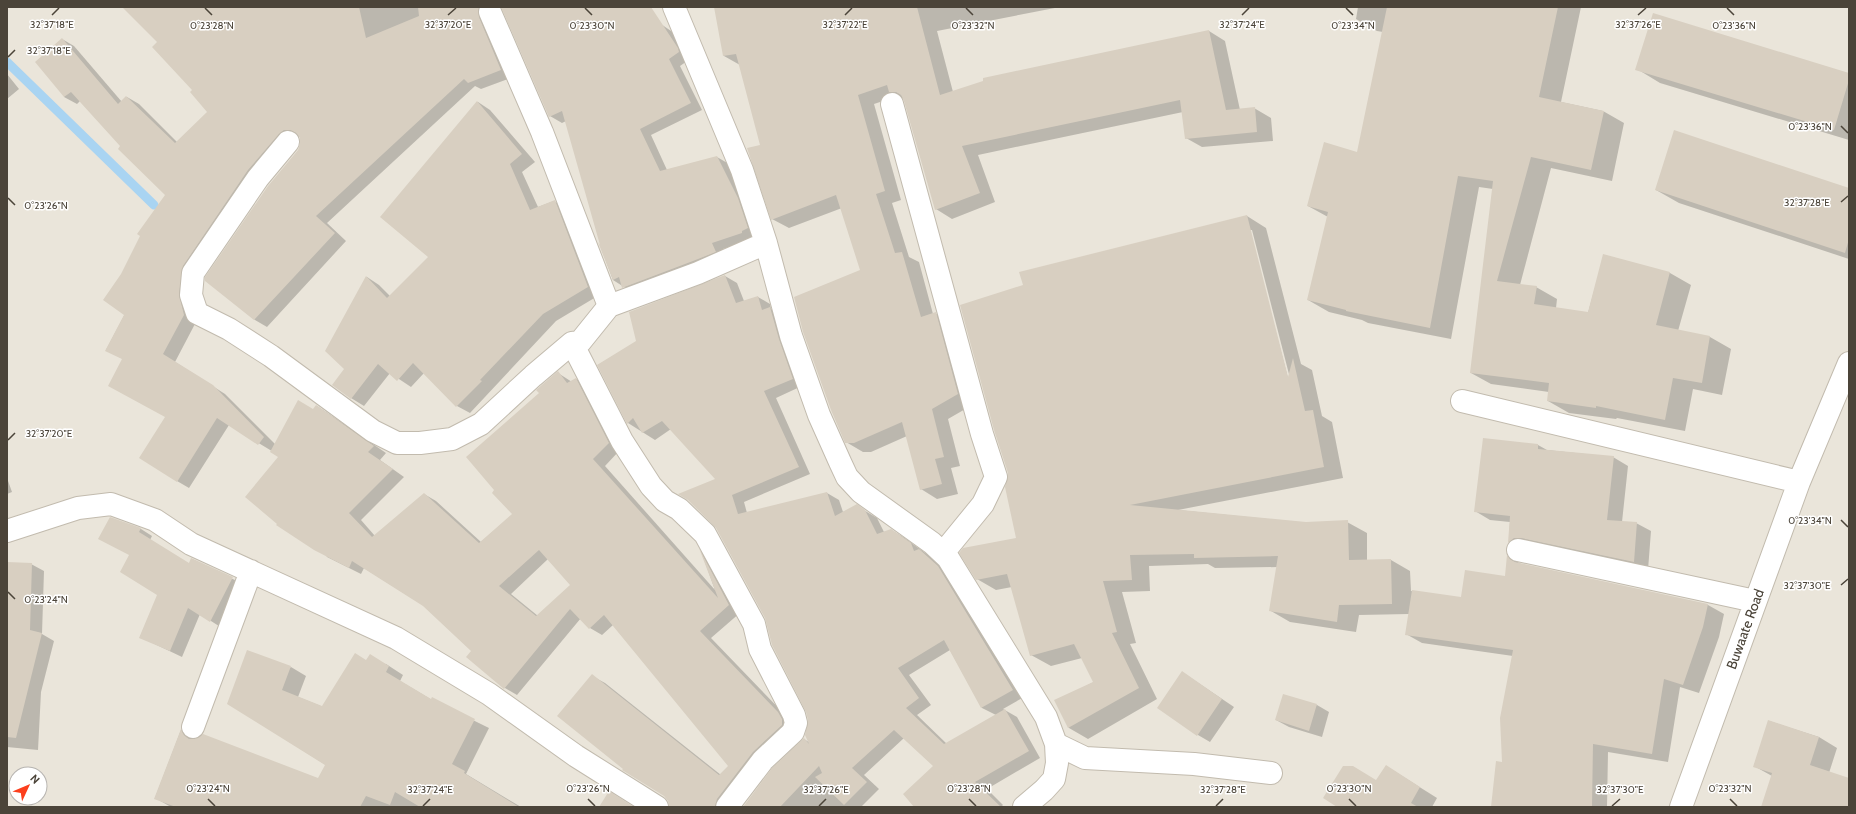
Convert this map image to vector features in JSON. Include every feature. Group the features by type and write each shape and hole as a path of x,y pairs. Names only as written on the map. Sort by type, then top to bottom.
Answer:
{"street":[{"path":"674,7 739,163 766,243 791,336 819,415 847,477 861,492 917,532 943,553 958,574 1046,717 1056,744 1057,763 1054,779 1044,790 1024,807"},
{"path":"495,9 609,306"},
{"path":"892,104 982,434 996,477 983,504 943,553"},
{"path":"288,142 258,178 193,273 191,295 197,313 229,329 271,356 373,431 397,443 420,443 452,439 482,424 533,376 572,343 580,342 609,306 698,274 766,243"},
{"path":"572,343 622,441 651,486 665,501 680,509 705,534 754,624 760,649 794,715 796,723 794,732 763,760 727,807"},
{"name":"Buwaate Road","path":"1681,807 1799,482 1848,366"},
{"path":"1462,401 1799,482"},
{"path":"7,531 78,508 110,504 155,520 191,544 396,638 489,694 576,756 657,807"},
{"path":"1518,550 1755,601"},
{"path":"193,727 251,571"},
{"path":"1056,744 1085,758 1194,764 1271,773"}],"shaded area":[{"path":"7,7 1849,7 1849,807 7,807"}],"building":[{"path":"122,7 359,7 366,38 419,16 418,7 479,7 479,17 501,70 468,83 464,79 316,216 335,233 254,320 205,281 205,277 268,186 298,150 300,138 296,133 290,130 284,130 248,170 183,266 179,294 184,315 163,354 213,385 264,437 258,445 217,418 177,482 139,458 165,417 108,386 122,359 105,351 124,315 103,300 121,274 140,236 137,234 165,195 118,149 120,146 71,92 64,97 35,62 62,38 118,104 126,96 175,143 207,112 190,92 192,90 152,47 157,42"},
{"path":"501,7 651,7 678,48 679,52 669,59 691,103 640,129 660,171 717,156 738,198 748,228 742,231 742,233 712,243 716,252 693,261 622,288 619,277 613,280 598,242 600,245 562,111 549,117"},
{"path":"714,7 917,7 940,95 983,81 983,78 1209,30 1226,110 1255,107 1257,132 1185,139 1180,100 962,146 980,193 935,210 901,95 896,92 889,92 887,85 858,95 885,191 876,194 895,253 902,252 921,317 936,312 958,394 932,409 944,457 935,459 942,484 920,490 902,422 854,443 845,443 831,410 803,332 794,297 860,270 836,195 771,220 747,148 760,145 736,54 723,56"},
{"path":"1387,7 1558,7 1539,97 1604,111 1591,170 1531,157 1497,281 1537,286 1534,304 1588,312 1603,254 1670,272 1656,325 1710,336 1702,383 1673,378 1665,420 1596,406 1596,408 1547,401 1549,383 1470,373 1493,181 1458,176 1430,328 1346,311 1307,300 1328,212 1307,206 1324,142 1357,152"},
{"path":"1653,13 1849,73 1849,80 1834,130 1635,70"},
{"path":"477,101 522,154 510,164 530,210 555,200 588,287 543,314 480,380 482,381 456,407 413,363 397,381 378,364 351,399 332,385 344,369 325,351 366,276 387,298 428,257 380,217"},
{"path":"1674,130 1849,188 1849,239 1845,253 1655,190"},
{"path":"1247,215 1288,377 1293,358 1305,411 1313,410 1324,467 1130,505 1306,522 1348,520 1349,560 1391,559 1392,604 1339,605 1337,622 1269,611 1278,556 1194,558 1194,554 1130,555 1132,580 1103,581 1117,632 1112,633 1139,688 1068,728 1054,700 1093,682 1074,644 1030,656 1007,574 976,580 959,553 963,548 1016,538 1005,487 1008,473 994,430 960,305 1023,285 1019,272"},
{"path":"725,275 736,303 758,296 762,310 770,307 793,379 764,391 799,467 732,495 738,514 827,492 835,516 857,504 865,510 877,534 891,529 911,543 914,551 919,549 938,566 1013,690 981,708 944,640 898,668 919,698 906,708 944,744 1005,709 1029,751 975,782 1001,807 914,807 903,794 933,766 894,730 852,768 867,782 844,805 815,777 822,773 819,766 780,807 743,807 772,768 804,738 809,744 805,735 808,720 806,712 772,645 765,618 716,528 688,500 678,494 715,479 662,421 642,433 633,418 627,424 597,365 636,341 629,312"},
{"path":"558,371 567,383 576,378 609,443 593,459 718,598 699,548 729,605 700,631 778,712 782,719 782,725 753,752 717,799 715,807 669,807 668,801 664,796 622,770 623,769 557,716 592,674 719,775 728,766 604,615 589,629 570,609 504,689 466,657 471,651 423,606 352,561 349,568 314,550 276,525 277,524 245,497 278,457 270,452 298,400 313,409 316,405 374,446 368,452 393,469 349,513 372,537 424,493 479,543 512,514 492,493 494,490 466,457 539,393 536,390","holes":["539,550 570,585 536,616 499,586"]},
{"path":"1483,438 1538,444 1538,449 1614,456 1607,520 1637,522 1634,562 1521,538 1514,538 1508,543 1510,516 1474,512"},
{"path":"110,517 141,528 139,532 189,563 191,558 233,577 210,622 188,608 170,651 139,638 157,595 120,572 129,555 98,539"},
{"path":"1507,555 1515,562 1708,604 1703,627 1683,685 1664,679 1652,754 1593,744 1592,807 1491,807 1496,761 1502,762 1500,718 1513,650 1405,635 1412,590 1461,597 1465,570 1505,576"},
{"path":"7,562 32,563 30,630 42,633 16,738 7,737"},
{"path":"247,650 291,666 282,690 322,706 355,653 366,660 370,654 389,666 386,672 431,699 432,697 475,719 452,764 519,807 420,807 395,792 390,805 366,796 360,807 176,807 154,799 181,729 184,735 189,739 195,739 203,734 318,778 325,765 227,704"},
{"path":"1182,671 1222,699 1197,736 1157,708"},
{"path":"1283,694 1317,704 1309,731 1275,720"},
{"path":"1768,720 1819,737 1810,765 1849,778 1849,807 1761,807 1772,773 1753,767"},
{"path":"1386,765 1420,787 1411,803 1418,807 1337,807 1323,798 1343,766 1353,766 1376,780"},
{"path":"609,791 634,807 599,807"}],"waterway":[{"path":"7,62 154,205"}]}
